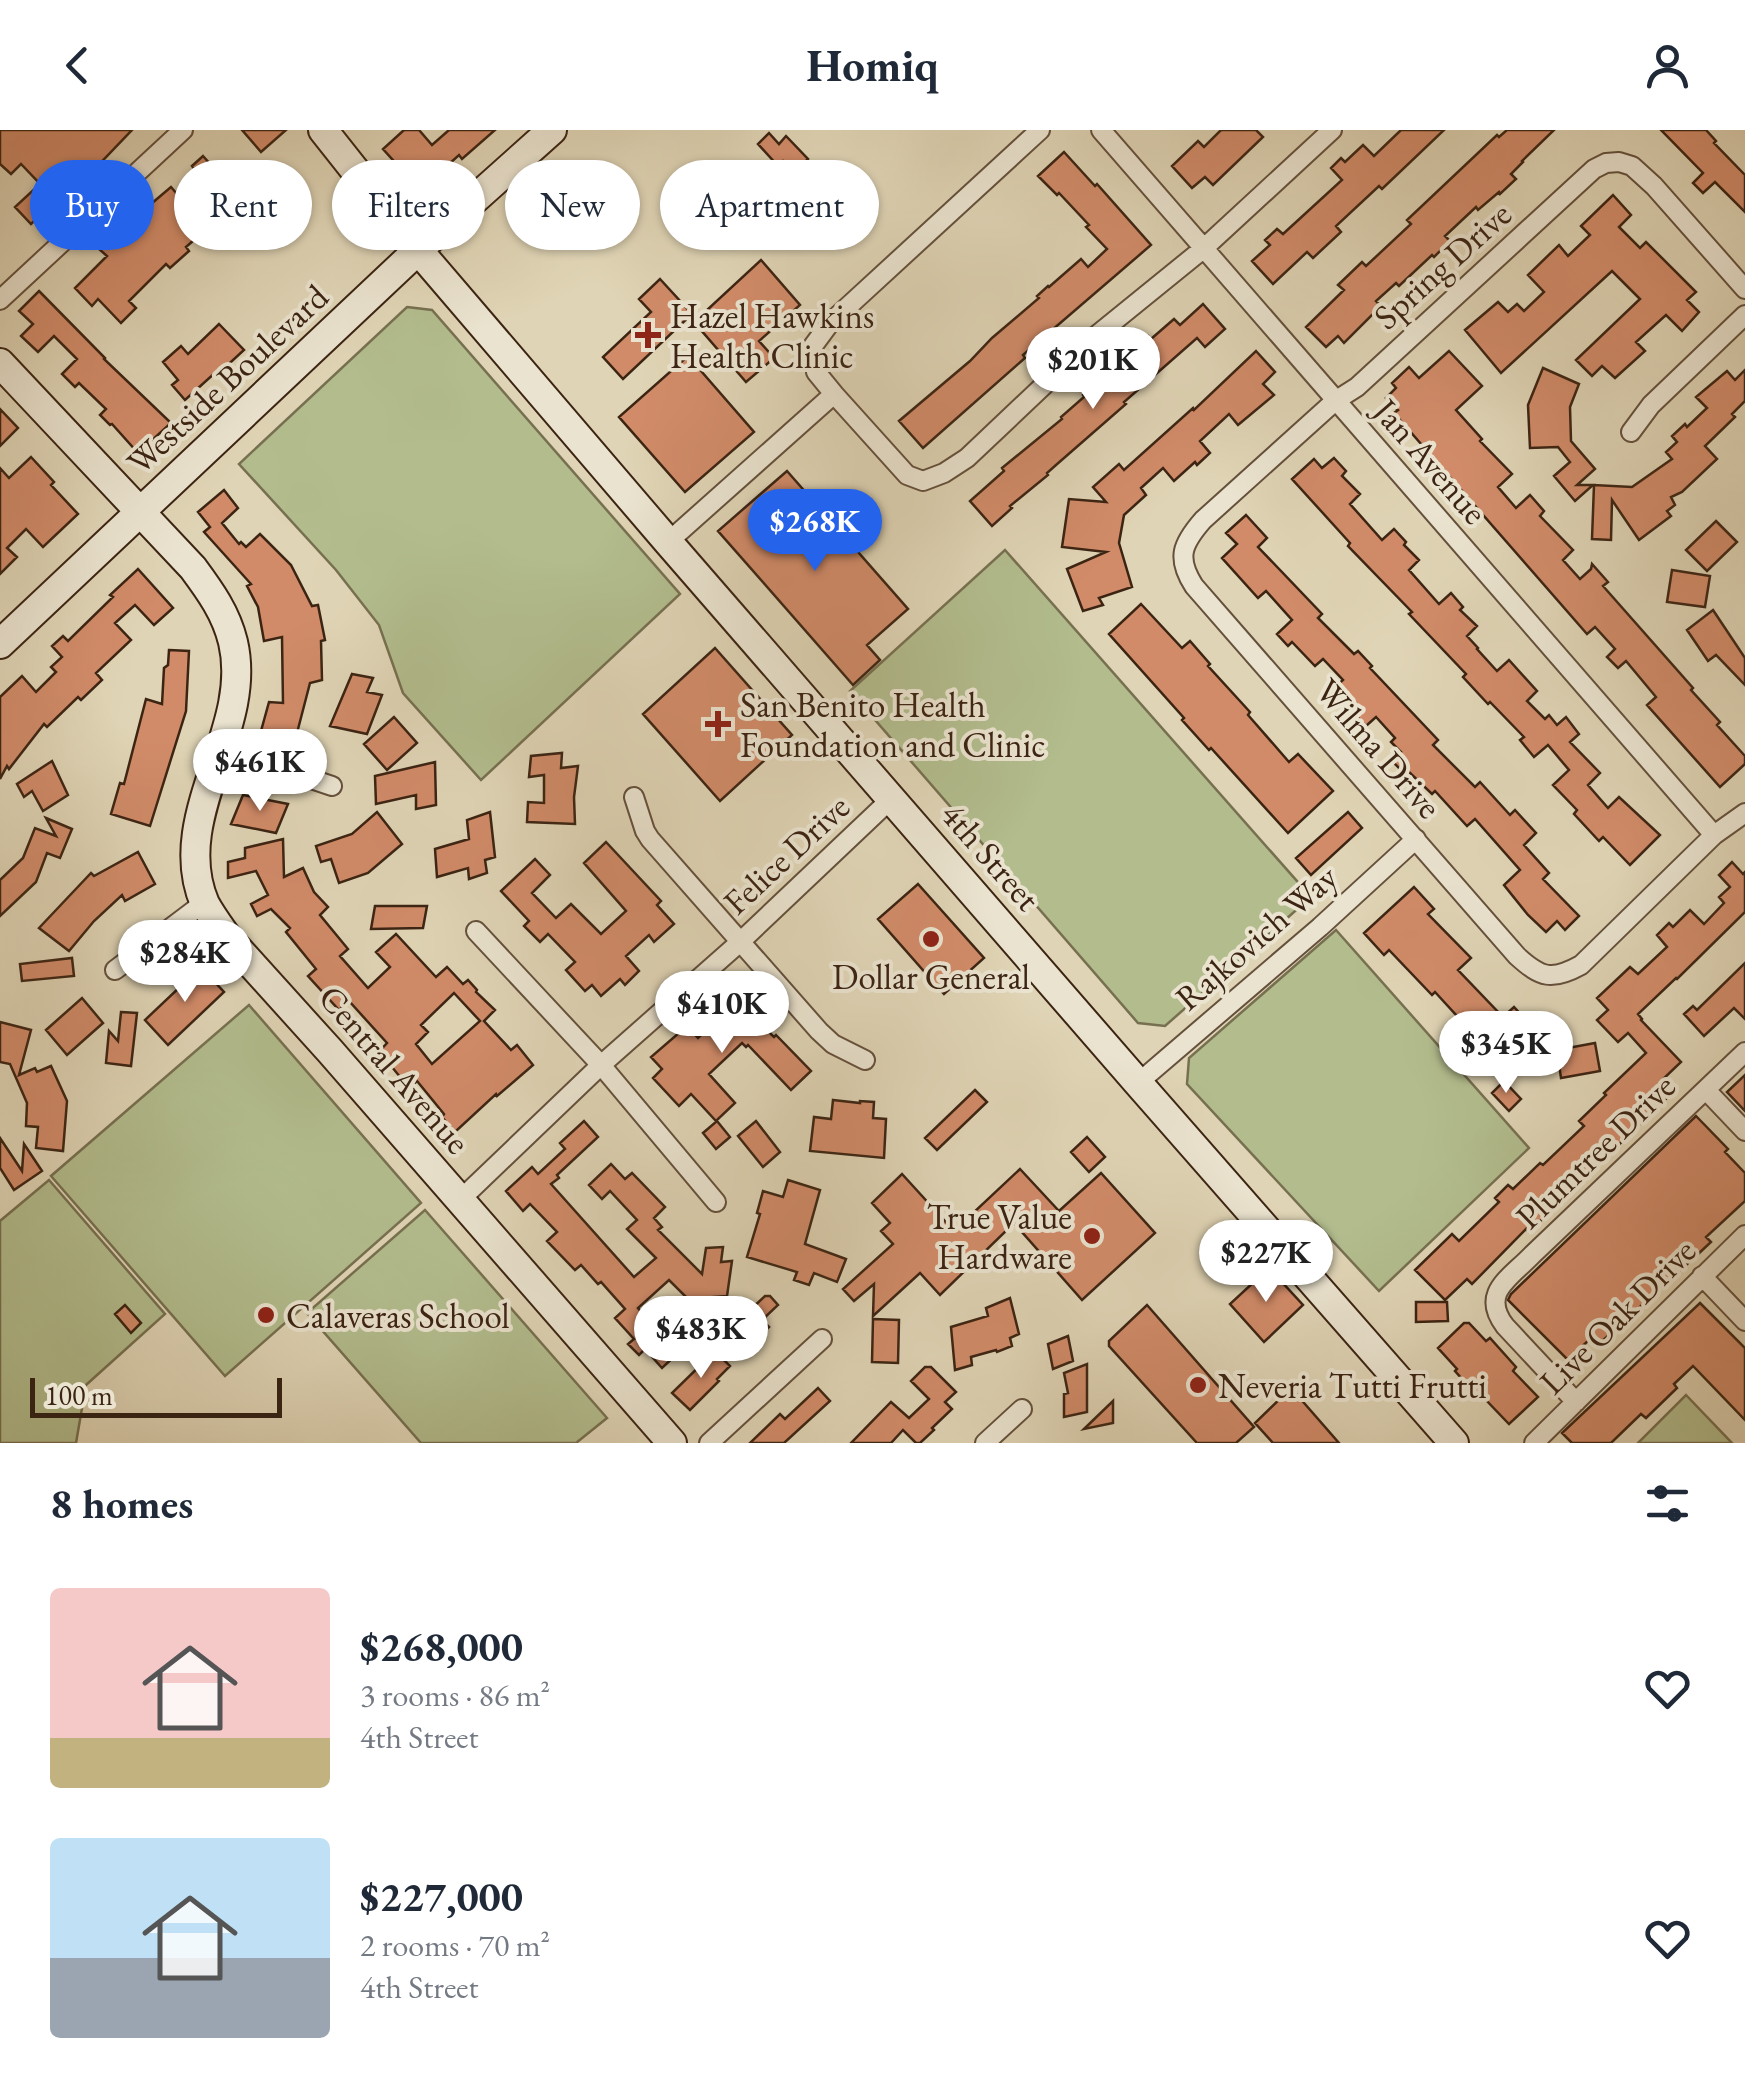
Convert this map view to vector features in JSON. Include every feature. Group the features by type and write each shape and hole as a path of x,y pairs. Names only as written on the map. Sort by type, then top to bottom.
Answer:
{"street":[{"path":"0,300 183,130"},
{"name":"4th Street","path":"323,130 347,160"},
{"name":"Westside Boulevard","path":"485,190 552,130"},
{"path":"1040,130 830,323 813,346 816,372 907,474 923,481 966,458 1097,335 1203,248 1332,130"},
{"name":"Jan Avenue","path":"1101,130 1714,834"},
{"name":"Spring Drive","path":"1184,549 1203,520 1335,401 1356,387 1586,176 1606,163 1625,163 1641,173 1745,289"},
{"name":"4th Street","path":"418,250 1454,1443"},
{"name":"Westside Boulevard","path":"0,644 418,250"},
{"path":"1631,432 1652,405 1745,315"},
{"name":"Central Avenue","path":"0,363 193,568 230,629 234,646 234,706 197,835 205,902 226,936 672,1443"},
{"path":"668,542 834,394"},
{"name":"Wilma Drive","path":"1184,549 1182,561 1194,586 1532,970 1547,976 1561,975 1581,966 1714,834"},
{"path":"222,750 332,786"},
{"path":"634,797 650,839 739,943 818,1031 833,1044 866,1060"},
{"name":"Felice Drive","path":"460,1200 891,799"},
{"path":"1714,834 1745,812"},
{"name":"Rajkovich Way","path":"1138,1083 1416,840"},
{"path":"116,970 205,902"},
{"path":"476,931 601,1065 716,1202"},
{"name":"Plumtree Drive","path":"1576,1402 1497,1316 1493,1306 1500,1287 1745,1052"},
{"path":"1706,1090 1745,1131"},
{"name":"Live Oak Drive","path":"1534,1443 1745,1235"},
{"path":"1702,1276 1745,1321"},
{"path":"709,1443 822,1339"},
{"path":"984,1443 1022,1409"}],"green space":[{"path":"407,307 432,310 680,594 481,780 403,693 379,625 336,570 239,464"},
{"path":"1005,550 1311,897 1165,1026 1138,1023 850,691"},
{"path":"1336,930 1529,1148 1379,1291 1187,1084 1189,1058"},
{"path":"249,1005 421,1203 225,1376 51,1176"},
{"path":"49,1180 165,1314 86,1385 76,1443 0,1443 0,1221"},
{"path":"425,1210 607,1418 576,1443 421,1443 307,1313"},
{"path":"1686,1395 1732,1443 1638,1443"}],"building":[{"path":"0,130 132,130 103,160 30,160 30,173 21,164 11,174 0,164"},
{"path":"242,130 286,130 261,152"},
{"path":"404,130 419,130 432,145 449,130 495,130 462,159 459,155 453,160 393,160 383,149"},
{"path":"1221,130 1256,130 1263,137 1213,185 1205,177 1192,188 1172,166 1198,141 1204,147"},
{"path":"1401,130 1444,130 1336,226 1341,232 1313,258 1307,252 1273,284 1252,261 1270,245 1265,240 1277,229 1283,234 1342,180 1331,168 1341,158 1345,162 1363,145 1374,156"},
{"path":"1507,130 1554,130 1511,174 1516,179 1478,210 1476,207 1445,236 1450,241 1434,257 1376,301 1381,306 1344,343 1338,336 1326,347 1306,327 1344,290 1338,285 1362,262 1366,266 1411,224 1407,220"},
{"path":"1661,130 1706,130 1745,175 1745,212 1715,182 1703,193 1693,183 1703,173"},
{"path":"769,133 779,144 786,136 808,159 773,160 758,144"},
{"path":"1064,152 1151,245 923,448 899,421 970,361 1048,286 1081,259 1088,267 1107,249 1059,193 1038,176"},
{"path":"171,187 174,250 189,251 170,268 166,264 129,301 136,308 121,323 98,299 92,306 75,288 107,256 100,250 154,250 154,201"},
{"path":"30,193 30,223 15,207"},
{"path":"1613,195 1631,215 1619,227 1640,248 1646,242 1696,292 1687,300 1699,312 1682,331 1666,315 1636,342 1645,351 1615,378 1602,366 1592,376 1576,360 1640,299 1612,271 1501,373 1465,330 1498,302 1508,312 1517,304 1524,311 1544,292 1528,275 1559,245 1568,256 1590,235 1581,226"},
{"path":"761,260 800,305 759,341 774,358 746,382 694,322"},
{"name":"Hazel Hawkins Health Clinic","path":"660,279 692,314 623,379 603,357 651,312 639,299"},
{"path":"39,291 171,423 138,453 100,415 106,409 79,383 75,387 62,374 77,359 54,336 38,352 21,336 33,324 19,311"},
{"path":"1203,304 1225,329 1205,347 1197,338 992,526 970,501 1004,471 1002,468 1062,419 1083,395 1131,356 1148,336 1151,339 1174,319 1180,325"},
{"path":"219,324 244,350 185,400 172,385 178,380 163,362 181,346 188,354"},
{"path":"1256,351 1275,372 1263,384 1274,395 1238,425 1229,414 1200,441 1210,453 1197,465 1195,462 1174,481 1163,468 1141,488 1146,495 1124,515 1119,543 1132,587 1099,598 1103,605 1083,611 1067,569 1106,552 1062,547 1069,499 1106,502 1093,487 1119,464 1124,470"},
{"path":"1449,351 1482,386 1456,410 1512,474 1498,487 1516,508 1530,495 1544,511 1540,516 1573,550 1563,560 1580,579 1592,564 1608,582 1603,586 1693,688 1720,722 1717,725 1745,756 1745,764 1720,787 1647,705 1656,697 1626,661 1618,668 1607,657 1615,649 1595,627 1587,634 1394,413 1398,410 1386,398 1396,388 1392,383 1409,367 1419,378"},
{"path":"688,356 754,432 685,492 619,417"},
{"path":"1543,368 1579,384 1570,407 1571,441 1595,469 1577,485 1593,485 1575,501 1554,476 1570,462 1558,447 1530,448 1528,405"},
{"path":"1745,370 1745,401 1732,414 1735,417 1705,446 1717,459 1682,492 1671,497 1675,505 1667,511 1671,516 1639,540 1612,500 1611,540 1592,539 1594,485 1632,487 1672,459 1666,452 1677,442 1672,436 1707,408 1696,397 1727,371 1735,380"},
{"path":"0,409 18,428 0,446"},
{"path":"31,457 78,514 43,547 26,529 7,548 17,557 0,574 0,468 9,478"},
{"path":"1334,458 1346,471 1342,476 1360,494 1350,504 1382,540 1394,529 1406,542 1404,545 1419,560 1409,570 1439,604 1451,593 1463,607 1460,610 1477,626 1467,636 1477,649 1497,671 1509,660 1537,691 1527,701 1545,719 1549,715 1557,725 1566,717 1579,734 1570,742 1600,773 1588,785 1608,808 1619,797 1660,835 1630,865 1603,837 1599,841 1553,785 1569,770 1548,745 1534,757 1520,740 1524,737 1463,677 1466,674 1292,479 1314,459 1322,468"},
{"path":"787,471 908,609 867,645 880,660 853,685 718,531"},
{"path":"224,490 238,508 222,523 239,544 246,547 260,534 291,565 312,606 318,605 325,640 321,641 322,680 310,683 297,733 261,731 269,702 283,703 282,637 264,641 258,607 247,586 251,584 204,532 210,527 198,512"},
{"path":"1246,515 1267,538 1258,547 1322,614 1318,618 1354,654 1358,651 1438,740 1433,745 1475,787 1480,782 1510,815 1515,810 1536,833 1524,845 1549,873 1543,879 1579,916 1565,930 1557,921 1546,932 1528,915 1504,885 1520,870 1475,819 1467,826 1435,791 1432,794 1407,770 1404,773 1392,761 1401,752 1391,742 1395,738 1376,717 1366,726 1334,688 1343,680 1323,659 1315,666 1292,642 1288,646 1277,634 1292,620 1266,591 1258,598 1222,558 1237,544 1226,533"},
{"path":"1716,521 1737,542 1707,571 1686,550"},
{"path":"138,569 173,608 154,625 135,605 115,623 131,640 96,673 102,680 47,727 44,724 0,779 0,697 22,676 36,692 56,672 51,667 62,657 52,646 63,636 68,641"},
{"path":"1672,570 1710,576 1705,607 1667,602"},
{"path":"1141,604 1182,648 1190,641 1289,762 1298,754 1333,791 1288,833 1182,720 1109,634"},
{"path":"1713,610 1745,658 1745,685 1716,655 1708,661 1687,630"},
{"name":"San Benito Health Foundation and Clinic","path":"715,648 792,735 720,801 643,714"},
{"path":"169,650 189,651 186,711 150,826 111,814 120,783 124,784 146,699 162,704"},
{"path":"352,674 373,678 367,692 382,695 367,734 330,726"},
{"path":"394,717 417,743 387,770 364,744"},
{"path":"562,753 561,768 578,766 575,824 527,822 528,802 544,803 544,775 529,777 531,756"},
{"path":"52,761 68,795 43,811 32,791 24,797 17,784"},
{"path":"435,762 436,805 416,809 416,795 376,804 375,776"},
{"path":"243,795 288,804 276,833 231,824"},
{"path":"377,812 402,844 368,873 339,883 331,859 321,862 316,846 352,834"},
{"path":"490,812 495,857 485,860 487,873 469,879 468,868 437,877 435,849 469,839 467,820"},
{"path":"1348,812 1362,828 1311,875 1296,858"},
{"path":"46,818 72,829 60,858 47,853 36,882 0,916 0,880 23,858 35,828 56,836"},
{"path":"283,839 284,877 303,868 314,892 328,907 320,915 348,949 340,956 368,988 390,967 376,952 396,934 436,977 447,967 463,984 468,980 495,1010 484,1021 511,1050 517,1045 533,1065 455,1132 417,1081 409,1088 377,1054 387,1043 349,1001 339,1010 308,976 316,969 286,932 290,928 271,909 257,916 251,904 268,895 256,871 228,878 228,862 245,858 245,848","holes":["454,993 480,1021 432,1064 416,1044 428,1032 421,1025"]},
{"path":"606,842 661,901 657,905 674,924 654,942 649,935 626,956 639,971 625,985 620,979 601,996 592,985 585,991 566,970 575,962 548,934 540,942 524,926 529,921 501,891 535,859 550,875 532,893 556,918 571,904 601,934 626,911 584,863"},
{"path":"138,852 155,884 125,901 122,895 69,951 39,928 91,873 94,876"},
{"path":"1732,862 1745,872 1745,912 1638,1014 1681,1062 1661,1081 1672,1093 1472,1284 1467,1279 1445,1300 1415,1270 1452,1234 1459,1241 1499,1202 1495,1198 1508,1185 1513,1189 1540,1163 1543,1165 1584,1126 1579,1121 1604,1093 1646,1053 1628,1033 1618,1042 1597,1020 1608,1010 1597,998 1630,967 1638,974 1667,947 1657,935 1669,923 1673,927 1690,910 1704,924 1724,903 1719,897 1730,887 1719,875"},
{"name":"Dollar General","path":"918,884 984,958 944,994 878,919"},
{"path":"1414,887 1434,909 1428,914 1471,958 1458,970 1503,1017 1514,1007 1535,1030 1494,1068 1473,1045 1479,1040 1435,992 1432,995 1389,950 1384,955 1364,933"},
{"path":"375,906 427,906 423,928 371,929"},
{"path":"72,958 74,976 22,981 20,964"},
{"path":"1745,963 1745,1019 1734,1008 1704,1036 1684,1014 1693,1006 1697,1010"},
{"path":"198,964 224,992 168,1045 145,1020"},
{"path":"732,984 750,1002 744,1008 811,1071 791,1090 742,1043 709,1074 735,1103 716,1121 691,1094 679,1106 653,1078 662,1069 651,1057 687,1026 698,1038 726,1011 715,1000"},
{"path":"82,998 103,1023 67,1055 46,1030"},
{"path":"121,1012 137,1013 131,1066 106,1063 109,1031 118,1041"},
{"path":"0,1022 31,1030 19,1075 51,1066 67,1101 63,1151 36,1148 38,1127 26,1126 27,1103 10,1064 0,1062"},
{"path":"1595,1043 1600,1071 1561,1078 1557,1050"},
{"path":"1745,1075 1745,1111 1727,1092"},
{"path":"1504,1081 1521,1099 1509,1111 1492,1093"},
{"path":"975,1090 987,1102 937,1150 925,1138"},
{"path":"833,1100 874,1102 873,1118 886,1119 884,1158 810,1151 814,1117 831,1119"},
{"path":"1696,1116 1745,1173 1745,1201 1706,1237 1711,1242 1599,1344 1592,1337 1568,1360 1508,1300 1511,1294"},
{"path":"584,1121 598,1137 551,1184 634,1277 656,1258 627,1229 637,1220 610,1191 602,1199 589,1185 611,1164 625,1179 632,1173 665,1207 654,1218 662,1227 658,1230 702,1274 706,1248 723,1247 721,1262 732,1261 727,1296 688,1299 669,1280 638,1308 661,1335 676,1321 692,1340 662,1368 645,1349 639,1355 628,1344 634,1339 615,1318 625,1309 601,1282 598,1284 581,1265 575,1270 547,1241 557,1232 530,1204 523,1211 506,1191 532,1167 538,1174 565,1149 560,1143"},
{"path":"717,1121 730,1137 716,1149 703,1133"},
{"path":"756,1121 780,1152 763,1167 738,1136"},
{"path":"1087,1137 1105,1157 1089,1172 1071,1152"},
{"path":"0,1138 22,1171 24,1144 42,1171 14,1190 0,1168"},
{"path":"1020,1169 1059,1211 1101,1173 1155,1233 1082,1300 1014,1223 940,1295 920,1273 873,1316 874,1284 854,1301 843,1289 893,1244 881,1231 890,1223 872,1203 902,1174 954,1231"},
{"path":"788,1180 820,1190 805,1244 846,1259 837,1282 814,1273 809,1285 794,1280 797,1272 747,1257 763,1191 783,1197"},
{"path":"1269,1268 1303,1305 1264,1342 1230,1304"},
{"path":"765,1296 778,1305 762,1320 769,1327 747,1348 733,1332 739,1326 736,1323"},
{"path":"1010,1298 1019,1334 1010,1338 1012,1346 971,1357 972,1365 955,1370 951,1327 988,1316 986,1308"},
{"path":"1416,1302 1447,1302 1448,1321 1416,1322"},
{"path":"1700,1303 1745,1348 1745,1420 1693,1366 1646,1418 1641,1414 1611,1443 1572,1443 1562,1433"},
{"path":"125,1305 141,1323 131,1333 115,1314"},
{"path":"1147,1305 1254,1427 1236,1443 1197,1443 1109,1346 1109,1341"},
{"path":"873,1319 899,1320 898,1363 872,1362"},
{"path":"1464,1323 1469,1323 1486,1341 1490,1338 1538,1397 1509,1424 1484,1398 1481,1400 1438,1348"},
{"path":"1068,1336 1073,1361 1053,1369 1048,1344"},
{"path":"715,1351 730,1366 690,1410 672,1393"},
{"path":"1087,1364 1087,1412 1064,1417 1064,1394 1068,1393 1064,1373"},
{"path":"925,1367 931,1367 956,1392 945,1402 952,1409 934,1430 920,1443 903,1430 891,1443 851,1443 891,1402 909,1418 929,1399 911,1381"},
{"path":"818,1388 830,1401 784,1443 750,1443 780,1414 785,1419"},
{"path":"1291,1388 1339,1443 1273,1443 1255,1423"},
{"path":"1113,1401 1113,1423 1084,1429"}],"place":[{"name":"Hazel Hawkins Health Clinic","path":"648,335"},
{"name":"San Benito Health Foundation and Clinic","path":"718,724"},
{"name":"Dollar General","path":"931,939"},
{"name":"True Value Hardware","path":"1092,1236"},
{"name":"Calaveras School","path":"266,1315"},
{"name":"Neveria Tutti Frutti","path":"1198,1385"}]}
